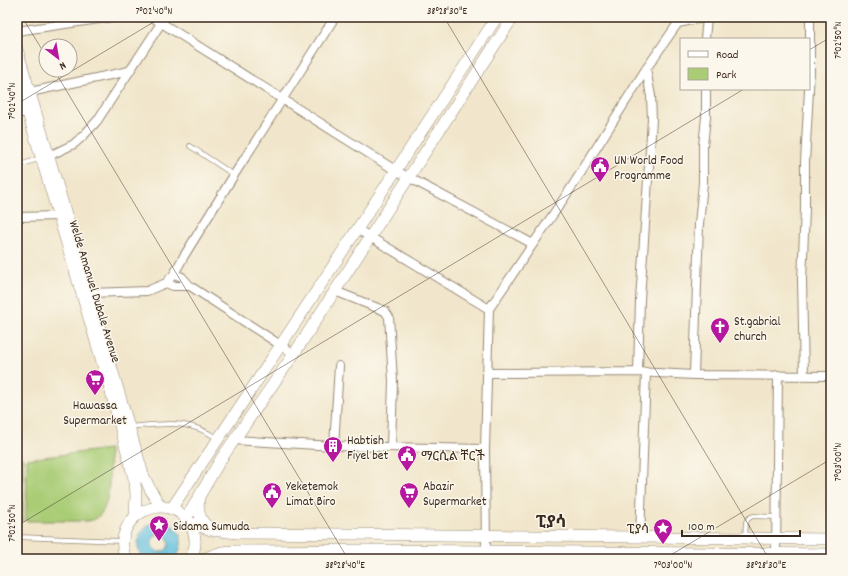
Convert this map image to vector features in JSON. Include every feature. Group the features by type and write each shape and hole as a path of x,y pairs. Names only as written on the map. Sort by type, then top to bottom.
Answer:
{"main road":[{"path":"166,508 218,439 281,346 395,170 497,17"},
{"path":"191,559 195,548 195,541 194,534 188,521 199,496 234,440 294,354 513,17"},
{"path":"17,49 30,92 45,157 90,293 143,474 150,489 166,508"},
{"path":"472,55 483,63"},
{"name":"Welde Amanuel Dubale Avenue","path":"17,76 23,113 45,157 59,216 111,392 135,482 135,516"},
{"path":"199,496 199,516 205,525 211,530"},
{"path":"126,559 123,548 126,527 135,516 147,509 166,508 179,513 188,521 211,530 237,533 831,539"},
{"path":"371,535 371,555"},
{"path":"603,536 603,555"},
{"path":"203,559 222,552 233,551 371,555 486,552 603,555 776,553 831,554"}],"street":[{"path":"17,31 113,17"},
{"path":"152,17 163,20 282,100 395,170 533,244"},
{"path":"90,293 147,290 166,283 174,274 234,175 335,17"},
{"path":"486,552 485,449 489,308 582,172 677,20 707,17 705,38"},
{"path":"810,17 810,72"},
{"path":"45,157 74,144 97,121 163,20"},
{"path":"640,537 642,372 640,300 652,119 651,96 646,69"},
{"path":"30,92 129,72"},
{"path":"694,375 699,224 703,182 706,90"},
{"path":"804,376 802,280 805,162 809,90"},
{"path":"17,218 59,216"},
{"path":"357,229 489,308"},
{"path":"174,274 182,277 190,286 294,354"},
{"path":"166,283 173,286 190,286"},
{"path":"335,291 385,311 389,317 393,381 391,447"},
{"path":"334,446 339,366"},
{"path":"487,373 642,372 694,375 831,376"},
{"path":"776,553 778,375"},
{"path":"234,440 334,446 485,449"}],"lane":[{"path":"190,146 234,175"},
{"path":"17,166 45,157"},
{"path":"129,427 174,423 203,431 218,439"},
{"path":"745,538 746,522 749,518 753,516 777,517"},
{"path":"17,537 123,540"}],"green space":[{"path":"109,449 109,480 106,503 102,512 96,518 88,521 26,521 27,459"},
{"path":"17,458 23,458 23,521 17,521"}],"water":[{"path":"154,522 162,522 169,524 179,533 181,545 175,559 145,559 141,554 138,549 139,538 144,529","holes":["158,534 166,536 169,545 164,551 158,552 152,546 152,540"]}],"place":[{"name":"UN World Food Programme","path":"600,183"},
{"name":"St.gabrial church","path":"720,344"},
{"name":"Hawassa Supermarket","path":"95,396"},
{"name":"Habtish Fiyel bet","path":"333,463"},
{"name":"ማርሲል ቸርች","path":"407,472"},
{"name":"Yeketemok Limat Biro","path":"272,509"},
{"name":"Abazir Supermarket","path":"409,509"},
{"name":"Sidama Sumuda","path":"159,542"},
{"name":"ፒያሳ","path":"663,545"}],"district":[{"name":"ፒያሳ","path":"551,521"}]}
